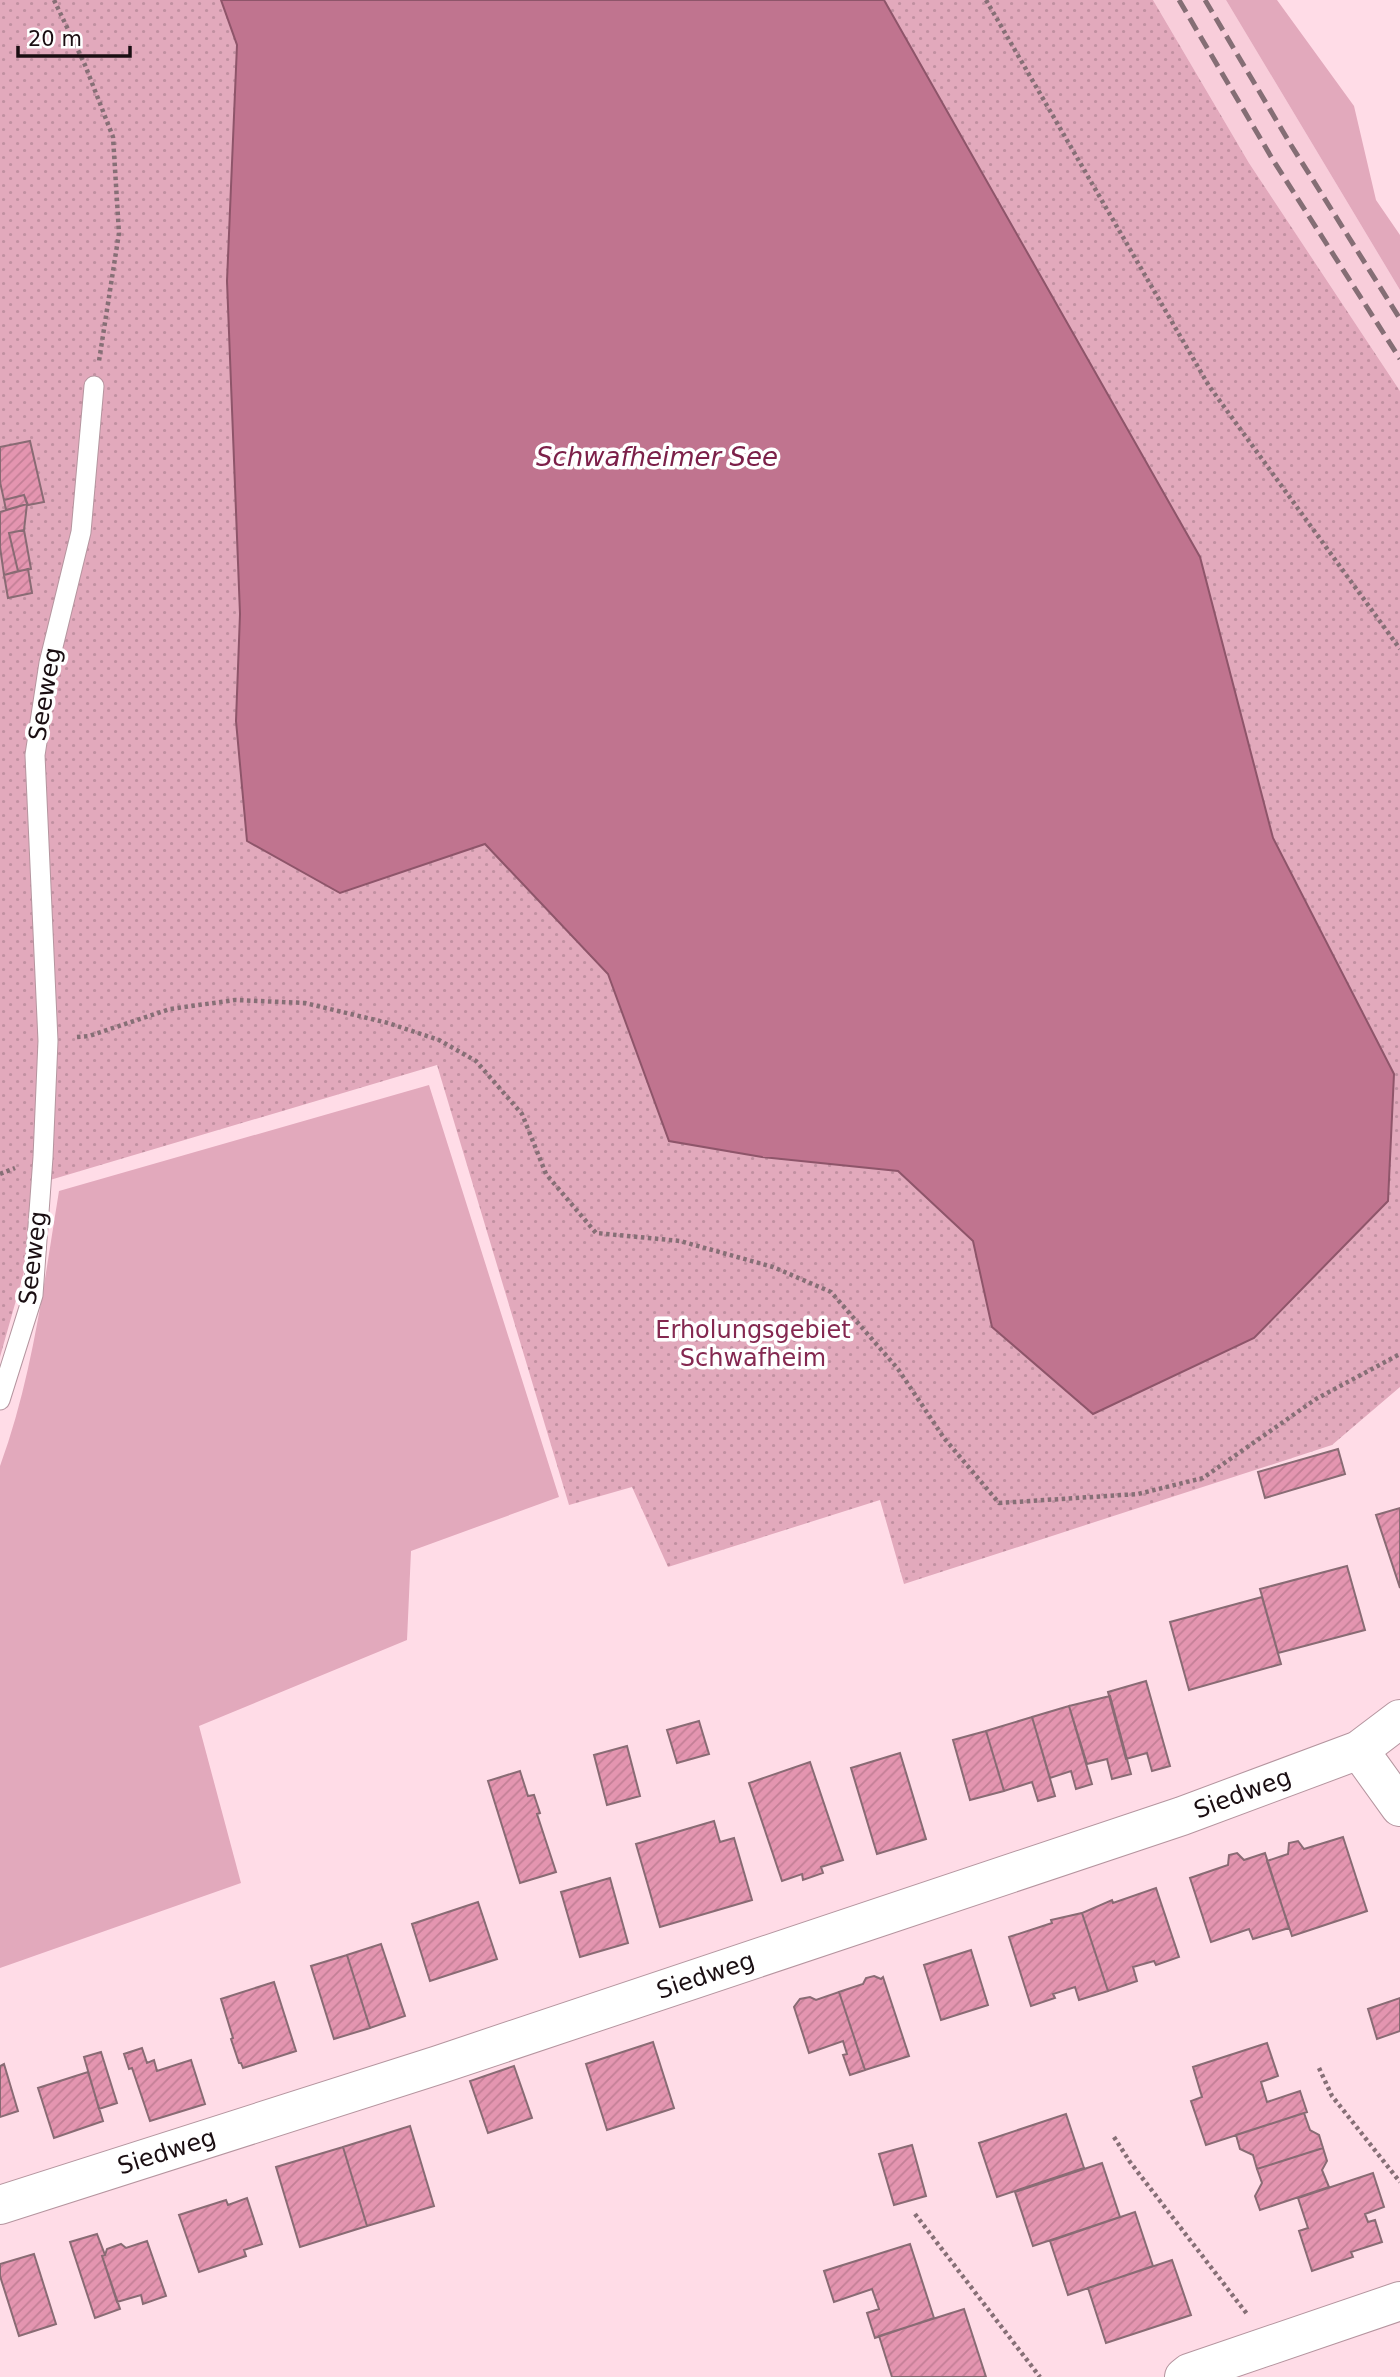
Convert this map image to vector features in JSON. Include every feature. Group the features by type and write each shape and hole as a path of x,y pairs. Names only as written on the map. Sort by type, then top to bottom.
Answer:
{"street":[{"name":"Siedweg","path":"0,2205 438,2065 1182,1816 1359,1750 1400,1719"},
{"path":"1359,1750 1400,1807"},
{"path":"1197,2374 1271,2345 1400,2301"}],"lane":[{"name":"Seeweg","path":"0,1400 33,1295 48,1041 34,755 49,663 82,532 94,386"}],"path":[{"path":"54,0 85,65 113,136 120,233 94,386"},
{"path":"986,0 1209,386 1400,649"},
{"path":"48,1041 89,1036 170,1009 235,1000 305,1003 388,1023 439,1040 476,1061 522,1114 546,1174 596,1233 680,1241 773,1267 831,1292 898,1369 944,1438 999,1503 1138,1494 1203,1478 1316,1399 1400,1354"},
{"path":"1319,2068 1332,2096 1400,2182"},
{"path":"1114,2137 1130,2162 1271,2345"},
{"path":"915,2214 1040,2377"}],"shaded area":[{"path":"1153,0 1226,0 1400,290 1400,391 1249,163"}],"green space":[{"name":"Erholungsgebiet Schwafheim","path":"0,0 221,0 237,45 227,281 240,614 236,721 340,893 485,844 608,974 669,1141 762,1157 898,1171 973,1241 992,1327 1394,1074 1273,838 1200,557 884,0 1153,0 1249,163 1400,391 1400,1387 1332,1445 904,1584 880,1500 668,1567 632,1487 569,1505 437,1065 50,1180 0,1357"},
{"path":"1226,0 1277,0 1354,106 1376,200 1400,235 1400,290"},
{"path":"429,1085 559,1497 411,1551 407,1640 199,1726 241,1883 0,1968 0,1466 29,1365 59,1191"}],"water":[{"name":"Schwafheimer See","path":"221,0 884,0 1200,557 1273,838 1394,1074 1388,1201 1254,1338 1093,1414 992,1327 973,1241 898,1171 762,1157 669,1141 608,974 485,844 340,893 247,841 236,721 240,614 227,281 237,45"}],"building":[{"path":"30,441 44,502 28,505 24,495 4,500 0,482 0,447"},
{"path":"24,495 27,504 6,510 4,500"},
{"path":"27,504 24,530 9,533 18,571 4,575 0,547 0,512"},
{"path":"24,530 31,569 18,571 9,533"},
{"path":"28,569 32,593 8,598 4,575"},
{"path":"1338,1449 1345,1474 1265,1498 1258,1472"},
{"path":"1400,1508 1400,1588 1376,1515"},
{"path":"1347,1566 1365,1630 1278,1653 1260,1589"},
{"path":"1262,1597 1281,1664 1189,1690 1170,1622"},
{"path":"1146,1681 1170,1766 1152,1771 1147,1753 1126,1759 1108,1692"},
{"path":"1110,1696 1131,1774 1112,1779 1107,1759 1087,1764 1069,1706"},
{"path":"1069,1706 1092,1784 1076,1789 1071,1771 1050,1778 1032,1717"},
{"path":"1032,1717 1055,1796 1038,1801 1032,1782 1004,1791 986,1731"},
{"path":"699,1721 709,1754 677,1763 667,1730"},
{"path":"986,1731 1004,1791 970,1800 953,1740"},
{"path":"627,1746 640,1796 607,1805 594,1755"},
{"path":"900,1753 926,1839 877,1854 851,1768"},
{"path":"810,1762 843,1860 821,1867 823,1873 803,1880 802,1874 782,1881 749,1783"},
{"path":"520,1771 528,1796 534,1795 540,1813 537,1814 556,1872 520,1883 488,1781"},
{"path":"714,1821 720,1842 734,1838 752,1900 660,1927 636,1844"},
{"path":"1343,1837 1367,1911 1292,1936 1267,1861 1288,1854 1289,1843 1298,1841 1304,1849"},
{"path":"1237,1853 1244,1860 1265,1853 1289,1928 1253,1939 1249,1929 1211,1942 1190,1878 1228,1865 1229,1855"},
{"path":"610,1878 628,1943 580,1957 561,1892"},
{"path":"1156,1888 1179,1957 1156,1965 1154,1961 1133,1967 1137,1981 1108,1991 1082,1913 1112,1900 1113,1903"},
{"path":"478,1902 497,1959 430,1981 412,1924"},
{"path":"1082,1913 1108,1991 1079,2000 1075,1987 1053,1994 1055,1998 1031,2006 1009,1937 1052,1923 1051,1920"},
{"path":"381,1944 405,2016 370,2028 347,1955"},
{"path":"971,1950 988,2005 941,2020 924,1965"},
{"path":"347,1955 370,2028 334,2039 311,1966"},
{"path":"874,1976 881,1979 883,1977 909,2056 865,2070 839,1992 863,1984 866,1978"},
{"path":"274,1982 296,2051 243,2068 231,2039 233,2038 221,1999"},
{"path":"839,1992 865,2070 850,2075 843,2055 847,2054 843,2041 809,2053 794,2007 800,1999 810,1997 816,2000"},
{"path":"1400,1998 1400,2031 1377,2039 1368,2009"},
{"path":"653,2042 674,2108 607,2130 586,2064"},
{"path":"1267,2043 1278,2076 1261,2082 1267,2102 1300,2091 1307,2112 1206,2145 1191,2101 1202,2097 1193,2067"},
{"path":"142,2048 147,2063 154,2060 157,2071 191,2060 205,2104 150,2121 132,2068 129,2069 124,2054"},
{"path":"101,2052 117,2103 99,2109 84,2057"},
{"path":"4,2064 18,2111 0,2117 0,2066"},
{"path":"514,2066 532,2118 488,2133 470,2081"},
{"path":"88,2072 103,2121 54,2138 38,2088"},
{"path":"1304,2113 1310,2130 1319,2135 1323,2148 1257,2169 1253,2155 1240,2149 1236,2135"},
{"path":"1066,2114 1084,2168 997,2197 979,2143"},
{"path":"410,2126 434,2206 367,2226 343,2147"},
{"path":"912,2145 926,2196 894,2205 879,2154"},
{"path":"343,2147 367,2226 300,2247 276,2167"},
{"path":"1323,2148 1327,2161 1322,2170 1329,2187 1260,2210 1255,2196 1262,2183 1257,2169"},
{"path":"1102,2163 1120,2217 1033,2246 1015,2192"},
{"path":"1373,2173 1384,2207 1365,2214 1368,2222 1375,2220 1382,2242 1351,2252 1353,2257 1312,2271 1299,2231 1308,2228 1298,2198"},
{"path":"247,2198 262,2244 244,2250 246,2256 199,2272 179,2215 226,2200 228,2205"},
{"path":"1135,2212 1153,2266 1068,2295 1050,2241"},
{"path":"97,2234 120,2309 95,2318 70,2242"},
{"path":"147,2241 166,2296 143,2304 141,2295 117,2302 102,2256 107,2249 121,2244 126,2248"},
{"path":"910,2244 934,2318 875,2338 867,2313 879,2309 872,2289 834,2302 824,2271"},
{"path":"34,2254 56,2324 19,2336 0,2276 0,2264"},
{"path":"1172,2260 1191,2315 1106,2343 1088,2288"},
{"path":"964,2309 986,2377 892,2377 879,2336"}],"railway":[{"path":"1179,0 1273,160 1400,359"},
{"path":"1205,0 1291,145 1400,319"}]}
